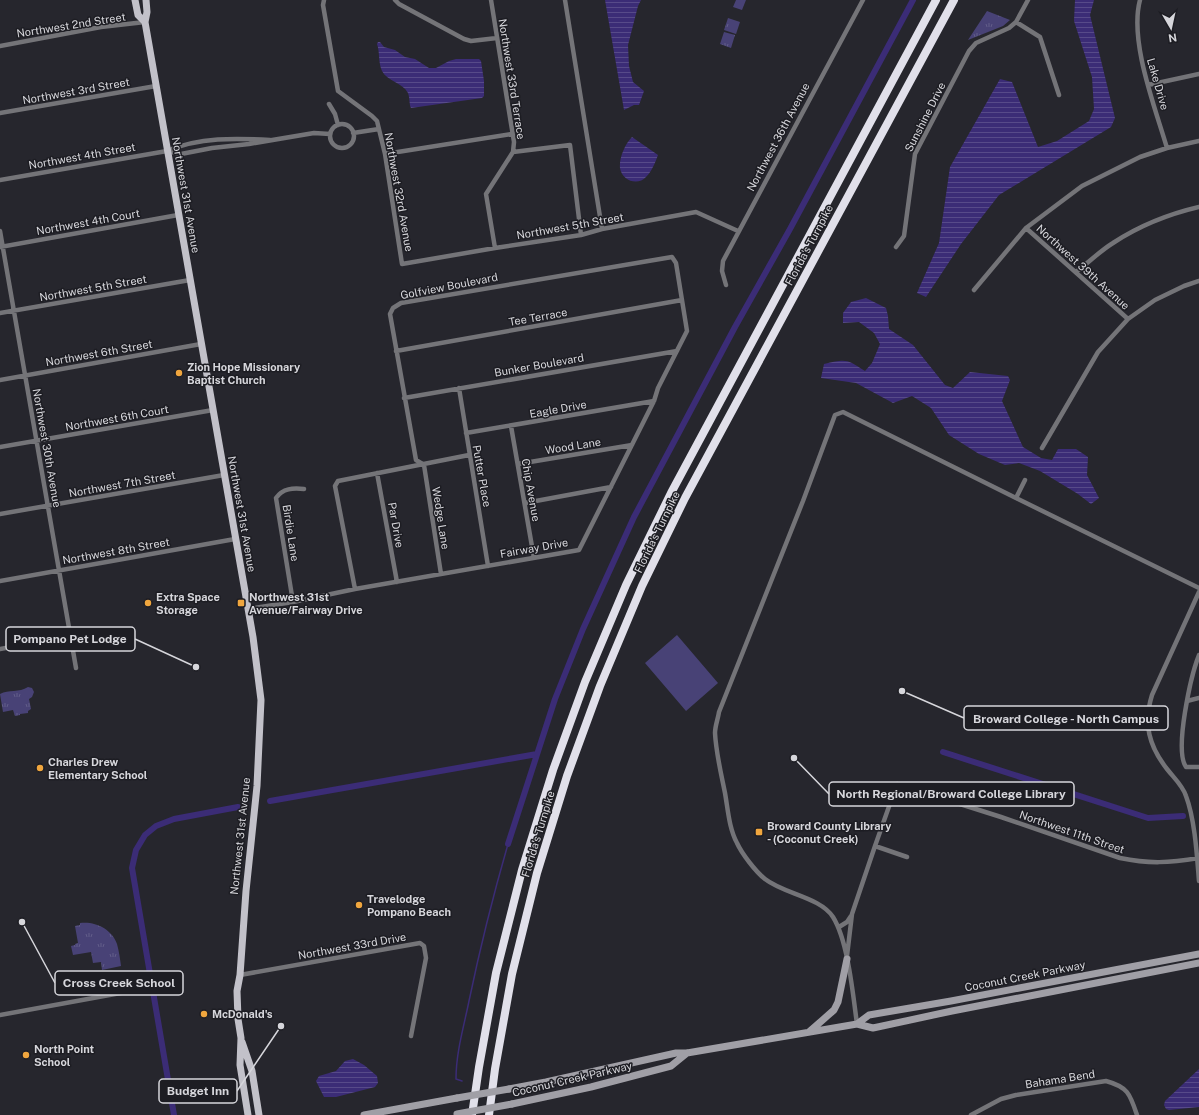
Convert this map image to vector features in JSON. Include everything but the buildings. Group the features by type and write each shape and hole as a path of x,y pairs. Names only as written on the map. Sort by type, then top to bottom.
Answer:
{"highway":[{"name":"Florida's Turnpike","path":"472,1115 496,973 522,870 553,770 585,682 626,585 671,493 936,0"},
{"name":"Florida's Turnpike","path":"489,1115 495,1069 512,974 535,880 567,776 600,686 642,586 686,498 954,0"}],"main road":[{"name":"Northwest 31st Avenue","path":"135,0 138,15 145,22"},
{"name":"Northwest 31st Avenue","path":"146,0 147,12 145,22 257,660 261,700 257,786 246,891 240,975 237,991 238,1017 241,1038 240,1066 248,1115"},
{"name":"Coconut Creek Parkway","path":"857,1024 869,1015 1055,982 1199,954"},
{"path":"809,1032 834,1010 838,1002 847,959"},
{"name":"Coconut Creek Parkway","path":"364,1115 546,1082 676,1052 687,1053 857,1024 873,1028 982,1005 1199,963"},
{"path":"982,1005 992,998 1046,988 1055,982"},
{"name":"Northwest 31st Avenue","path":"241,1038 252,1071 259,1115"},
{"name":"Coconut Creek Parkway","path":"454,1114 512,1104 591,1087 671,1066 687,1053"}],"street":[{"name":"Northwest 32rd Avenue","path":"324,0 323,5 337,88 340,93 377,121 385,154 402,264"},
{"path":"395,0 399,4 471,42 497,38"},
{"name":"Northwest 33rd Terrace","path":"491,0 512,134 513,152 486,194 495,248"},
{"path":"565,0 602,229"},
{"name":"Northwest 36th Avenue","path":"726,285 722,271 723,260 863,0"},
{"name":"Sunshine Drive","path":"896,247 904,236 915,154 969,51 976,43 1009,28 1016,22 1028,0"},
{"name":"Lake Drive","path":"1140,0 1138,7 1137,29 1139,51 1167,148"},
{"name":"Northwest 2nd Street","path":"0,46 101,27 145,22"},
{"path":"1016,22 1040,37 1059,96"},
{"path":"1148,85 1199,74"},
{"name":"Northwest 3rd Street","path":"0,113 156,86"},
{"path":"329,104 335,114 338,125"},
{"path":"338,125 346,125 352,130 353,133 354,137 351,144 344,148 333,145 330,138 331,130 338,125"},
{"path":"353,133 379,129"},
{"path":"167,151 181,154 318,132 330,134"},
{"path":"385,154 512,134"},
{"path":"167,151 180,146 218,139 270,140"},
{"path":"974,290 1026,228 1082,186 1121,166 1167,148 1199,141"},
{"path":"513,152 570,145 581,235"},
{"name":"Northwest 4th Street","path":"0,180 167,151"},
{"path":"1076,272 1112,244 1135,230 1179,212 1199,207"},
{"name":"Northwest 5th Street","path":"402,264 581,235 602,229 696,212 738,231"},
{"name":"Northwest 4th Court","path":"1,246 178,215"},
{"name":"Northwest 39th Avenue","path":"1026,228 1128,320"},
{"name":"Northwest 30th Avenue","path":"0,231 1,246 14,311 76,668"},
{"name":"Fairway Drive","path":"248,609 579,550 654,401 658,388 688,331 676,263 672,257"},
{"name":"Golfview Boulevard","path":"424,465 416,460 390,314 392,308 401,303 672,257"},
{"name":"Northwest 5th Street","path":"0,313 190,280"},
{"path":"1042,448 1098,352 1128,320 1155,300 1184,286 1199,281"},
{"name":"Tee Terrace","path":"396,351 682,300"},
{"name":"Northwest 6th Street","path":"0,380 201,344"},
{"name":"Bunker Boulevard","path":"404,398 677,351"},
{"name":"Putter Place","path":"459,388 488,566"},
{"name":"Eagle Drive","path":"466,433 654,401"},
{"name":"Northwest 6th Court","path":"0,447 213,410"},
{"path":"857,1024 847,959 839,927 832,916 823,906 779,887 765,879 737,844 731,828 716,747 715,731 719,712 800,508 835,415 843,412 1199,588"},
{"name":"Chip Avenue","path":"511,426 534,558"},
{"name":"Wood Lane","path":"518,464 632,445"},
{"path":"355,589 335,486 338,481 377,472 424,465 469,455"},
{"name":"Wedge Lane","path":"424,465 441,574"},
{"name":"Par Drive","path":"377,472 397,582"},
{"name":"Northwest 7th Street","path":"0,514 224,475"},
{"path":"1016,498 1025,480"},
{"path":"524,503 610,486"},
{"name":"Birdie Lane","path":"293,602 276,498 284,490 304,489"},
{"name":"Northwest 8th Street","path":"0,581 235,539"},
{"path":"1199,592 1152,695 1148,708 1148,725 1151,741 1157,756 1181,787 1189,806 1198,858 1199,881"},
{"path":"0,648 70,636"},
{"path":"1199,655 1186,701 1182,734 1183,763 1186,767 1199,767"},
{"path":"1186,701 1199,698"},
{"name":"Northwest 11th Street","path":"875,846 898,784 1120,858 1140,862 1158,863 1198,858"},
{"path":"847,959 852,914 875,846 907,857"},
{"path":"839,927 847,922 852,914"},
{"name":"Northwest 33rd Drive","path":"240,975 420,943 424,946 426,958 411,1036"},
{"path":"0,1015 126,992"},
{"name":"Bahama Bend","path":"970,1115 1001,1099 1016,1095 1106,1081 1118,1084 1130,1095 1137,1115"}],"green space":[{"path":"736,0 746,0 742,10 733,7"},
{"path":"987,11 1010,20 1003,26 968,40"},
{"path":"728,18 740,22 736,34 724,30"},
{"path":"724,32 735,35 731,48 720,44"},
{"path":"677,635 718,683 686,711 645,663"},
{"path":"28,687 32,688 34,692 32,697 29,699 31,709 28,713 15,716 13,710 3,712 0,694 25,689"},
{"path":"80,923 91,923 97,925 107,930 111,934 117,944 121,966 102,970 101,962 93,963 91,952 73,955 71,946 78,943 75,926 80,925"}],"shaded area":[{"path":"605,0 641,0 638,6 628,45 629,66 633,82 644,91 639,105 634,105 624,110"},
{"path":"1075,0 1094,0 1090,15 1115,118 1111,127 999,195 961,244 926,297 917,293 939,243 950,167 1000,79 1012,82 1038,147 1057,141 1089,121 1094,109 1092,77 1074,21"},
{"path":"380,42 384,47 395,50 405,57 415,59 429,68 436,68 456,59 479,59 481,61 484,81 484,96 482,98 411,108 409,95 406,90 387,77 382,71 377,44"},
{"path":"632,137 658,155 646,177 643,180 635,182 627,179 621,172 620,168 620,160 623,151"},
{"path":"866,298 886,308 889,329 913,345 945,385 953,388 970,372 1008,376 1010,380 1002,401 1023,447 1041,458 1052,460 1058,449 1076,449 1088,457 1087,475 1099,498 1091,504 1078,494 1040,471 1019,463 1005,465 979,454 949,435 931,408 912,396 893,403 856,383 821,378 824,364 837,361 846,361 865,371 872,363 880,344 874,333 859,322 843,323 843,313 851,302"},
{"path":"353,1059 364,1065 377,1076 378,1083 375,1087 336,1097 324,1097 316,1081 319,1076 336,1071 345,1061"},
{"path":"1199,1069 1199,1107 1166,1109 1164,1105 1165,1101"}],"waterway":[{"path":"508,844 555,699 583,629 634,517 735,327 790,229 913,0"},
{"path":"943,752 1148,818 1183,816"},
{"path":"270,801 537,754"},
{"path":"174,1115 132,868 136,850 145,835 156,826 174,819 238,807"},
{"path":"462,1081 456,1079 457,1059 482,942 508,844"}],"place":[{"name":"Zion Hope Missionary Baptist Church","path":"179,373"},
{"name":"Extra Space Storage","path":"148,603"},
{"name":"Northwest 31st Avenue/Fairway Drive","path":"241,603"},
{"name":"Pompano Pet Lodge","path":"196,667"},
{"name":"Broward College - North Campus","path":"902,691"},
{"name":"North Regional/Broward College Library","path":"794,758"},
{"name":"Charles Drew Elementary School","path":"40,768"},
{"name":"Broward County Library - (Coconut Creek)","path":"759,832"},
{"name":"Travelodge Pompano Beach","path":"359,905"},
{"name":"Cross Creek School","path":"22,922"},
{"name":"McDonald's","path":"204,1014"},
{"name":"Budget Inn","path":"281,1026"},
{"name":"North Point School","path":"26,1055"}]}
